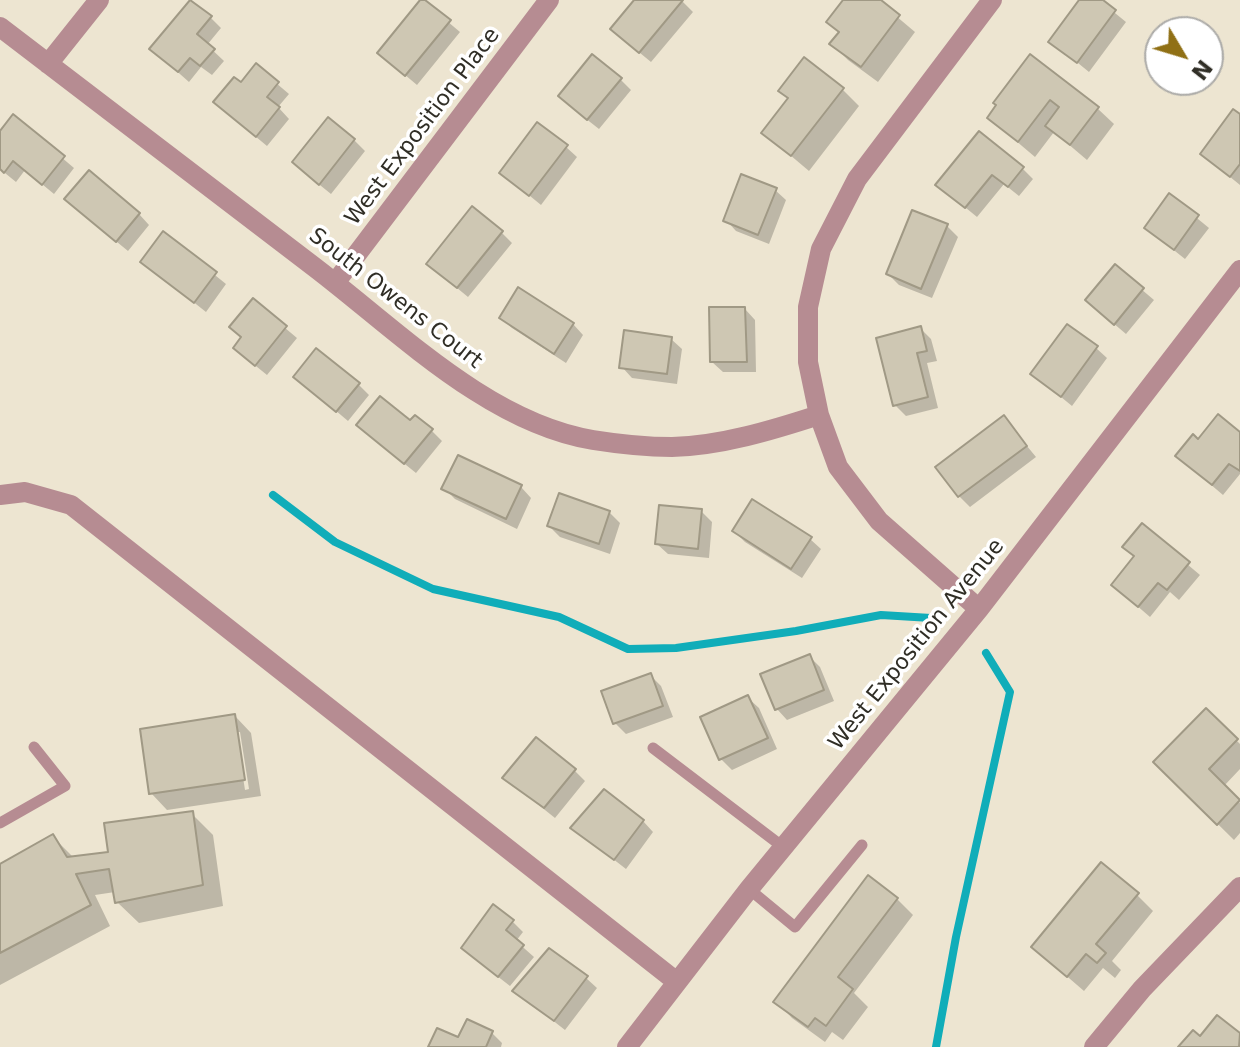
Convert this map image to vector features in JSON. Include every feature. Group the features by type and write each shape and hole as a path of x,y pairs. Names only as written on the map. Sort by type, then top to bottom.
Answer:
{"street":[{"path":"48,64 99,0"},
{"name":"West Exposition Place","path":"335,283 549,0"},
{"path":"979,609 879,521 838,467 819,415 808,362 808,307 821,249 857,179 992,0"},
{"name":"South Owens Court","path":"0,27 450,373 502,408 591,440 671,447 698,444 819,415"},
{"name":"West Exposition Avenue","path":"627,1047 749,889 979,609 1240,270"},
{"path":"0,495 25,492 71,505 677,982"},
{"path":"1094,1047 1142,989 1240,887"}],"lane":[{"path":"0,823 65,786 34,747"},
{"path":"653,748 783,847"},
{"path":"749,889 795,927 862,845"}],"building":[{"path":"190,0 212,16 197,34 215,49 200,66 190,58 178,72 149,49"},
{"path":"420,0 425,0 451,20 405,76 377,53"},
{"path":"634,0 683,0 639,53 610,29"},
{"path":"843,0 881,0 900,15 861,67 829,44 839,32 826,22"},
{"path":"1079,0 1103,0 1116,10 1077,63 1048,42"},
{"path":"592,54 622,78 587,120 558,96"},
{"path":"1030,54 1099,107 1070,145 1045,126 1059,107 1050,100 1018,142 987,118 996,105 993,103"},
{"path":"804,57 844,88 791,156 761,133 788,98 778,91"},
{"path":"256,63 279,82 267,97 280,107 256,137 213,102 234,77 241,82"},
{"path":"1233,109 1240,114 1240,164 1230,177 1200,154"},
{"path":"13,114 65,156 42,185 13,161 4,173 0,169 0,131"},
{"path":"328,117 355,139 319,185 292,162"},
{"path":"537,122 568,145 529,196 499,173"},
{"path":"979,131 1024,167 1008,187 992,175 965,208 935,185"},
{"path":"89,170 140,213 116,242 64,199"},
{"path":"741,174 777,188 758,235 723,221"},
{"path":"1169,193 1199,215 1174,250 1144,228"},
{"path":"472,206 503,231 457,288 426,264"},
{"path":"912,210 948,224 921,289 886,274"},
{"path":"163,231 217,272 194,303 140,262"},
{"path":"1115,264 1144,288 1114,325 1085,300"},
{"path":"518,287 574,323 554,354 499,318"},
{"path":"253,298 287,326 255,366 233,348 241,337 229,327"},
{"path":"709,307 745,307 747,362 710,362"},
{"path":"1067,324 1098,346 1061,397 1030,374"},
{"path":"921,326 927,351 917,353 928,397 893,406 876,338"},
{"path":"624,330 672,337 667,374 619,368"},
{"path":"316,348 360,383 336,412 293,377"},
{"path":"380,396 410,420 415,415 433,429 404,464 356,425"},
{"path":"1218,414 1240,432 1240,471 1229,464 1212,485 1175,456 1193,434 1198,439"},
{"path":"1004,415 1027,446 958,497 935,467"},
{"path":"458,455 522,485 506,519 441,489"},
{"path":"559,493 610,511 599,544 547,526"},
{"path":"752,499 812,537 791,569 732,531"},
{"path":"659,505 702,509 698,549 655,544"},
{"path":"1142,523 1190,562 1167,590 1158,583 1138,607 1111,585 1134,556 1122,547"},
{"path":"810,654 824,690 775,710 760,674"},
{"path":"651,673 663,706 613,724 601,691"},
{"path":"748,695 768,738 719,760 700,717"},
{"path":"1206,708 1238,739 1209,769 1240,800 1217,825 1153,762"},
{"path":"235,714 245,780 149,794 140,729"},
{"path":"536,737 576,769 544,808 502,778"},
{"path":"604,789 644,820 614,860 570,828"},
{"path":"193,811 203,885 115,903 109,869 76,874 91,905 0,953 0,864 53,834 67,857 108,852 104,823"},
{"path":"1101,862 1139,893 1096,944 1106,953 1097,963 1086,954 1067,977 1031,947"},
{"path":"868,875 898,898 838,977 853,989 826,1026 815,1018 808,1027 773,1002"},
{"path":"493,904 514,920 506,930 524,945 498,977 461,948"},
{"path":"549,948 588,976 554,1021 512,991"},
{"path":"1217,1015 1240,1033 1239,1047 1178,1047 1193,1030 1200,1036"},
{"path":"467,1019 493,1031 486,1047 428,1047 437,1028 458,1037"}],"waterway":[{"path":"273,495 335,542 433,589 559,617 628,649 676,648 881,615 931,618"},
{"path":"936,1047 956,937 1010,692 986,653"}]}
